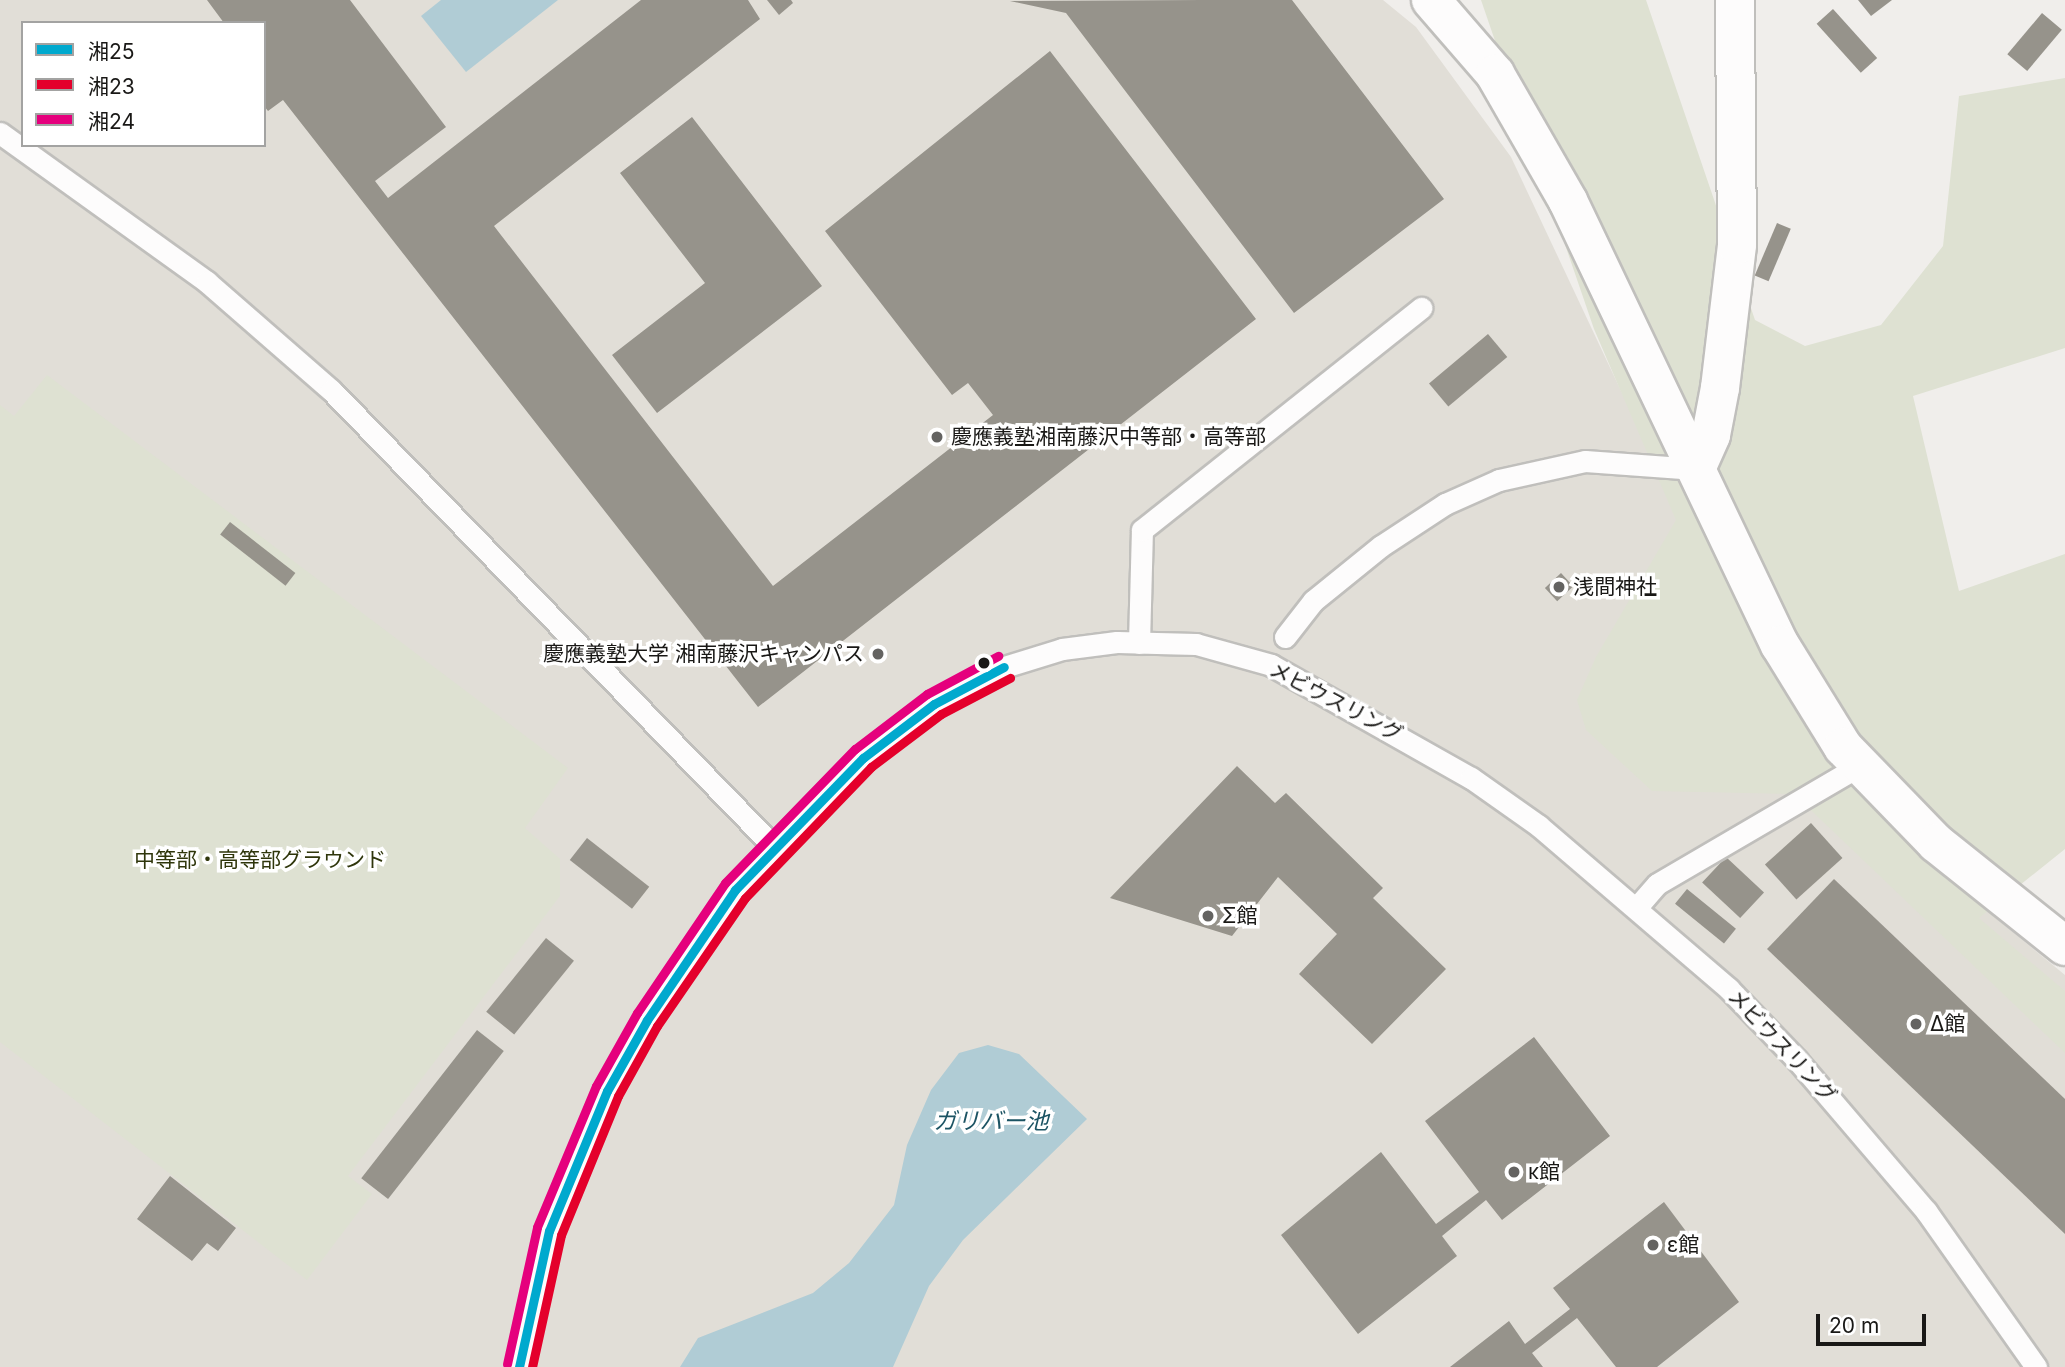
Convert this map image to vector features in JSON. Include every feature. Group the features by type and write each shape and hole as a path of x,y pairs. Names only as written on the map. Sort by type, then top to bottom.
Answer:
{"street":[{"path":"1431,0 1495,74 1568,201 1780,645 1843,747 1936,844 2065,946"},
{"path":"1696,469 1711,435 1720,388 1737,245 1735,0"}],"lane":[{"path":"0,132 207,282 331,390 774,847"},
{"path":"1139,643 1142,530 1421,308"},
{"path":"1285,637 1313,601 1381,545 1445,504 1499,480 1585,461 1696,469"},
{"name":"メビウスリング","path":"519,1367 549,1231 607,1091 647,1020 735,890 863,758 934,704 1004,667 1062,649 1139,643 1196,644 1271,665 1329,694 1471,778 1637,907 1729,989 1832,1100 1926,1211 2036,1367"},
{"path":"1637,907 1657,884 1862,764"}],"shaded area":[{"name":"慶應義塾大学 湘南藤沢キャンパス","path":"0,0 1383,0 1416,27 1511,157 1702,563 1932,866 2065,975 2065,1367 0,1367"}],"green space":[{"path":"1481,0 1646,0 1755,320 1805,346 1881,325 1943,246 1959,96 2065,78 2065,348 1913,396 1959,591 2065,554 2065,849 1979,918 2065,991 2065,1053 1794,794 1652,791 1586,730 1577,700 1596,657 1676,520 1594,329"},
{"name":"中等部・高等部グラウンド","path":"47,375 568,768 525,828 560,859 560,896 348,1176 372,1194 307,1280 0,1042 0,405 14,416"}],"water":[{"path":"441,0 558,0 466,72 421,16"},
{"name":"ガリバー池","path":"988,1045 1019,1054 1087,1119 963,1240 929,1286 893,1367 680,1367 698,1338 813,1293 849,1263 894,1205 907,1145 931,1090 959,1053"}],"building":[{"path":"207,0 350,0 446,127 375,181 388,198 641,0 748,0 760,19 494,226 773,586 993,415 968,383 952,395 825,231 1050,51 1256,319 758,707 283,100 268,111 266,108 266,21 223,21"},
{"path":"767,0 791,0 793,3 779,15"},
{"path":"1292,0 1444,199 1294,313 1066,13 1010,1"},
{"path":"1858,0 1892,0 1871,16"},
{"path":"1833,9 1877,58 1861,73 1817,24"},
{"path":"2042,13 2062,30 2027,71 2007,54"},
{"path":"692,117 822,286 657,413 612,355 705,283 620,173"},
{"path":"1777,223 1791,229 1769,281 1755,275"},
{"path":"1488,334 1507,357 1448,406 1429,383"},
{"path":"230,522 295,573 286,586 220,535"},
{"name":"浅間神社","path":"1561,573 1573,586 1557,601 1545,588"},
{"name":"Σ館","path":"1237,766 1275,803 1286,793 1383,888 1373,898 1446,969 1372,1044 1299,974 1337,934 1278,877 1232,936 1110,898"},
{"path":"1811,823 1842,858 1796,899 1765,864"},
{"path":"587,838 649,887 632,909 570,860"},
{"path":"1726,857 1764,892 1740,918 1702,883"},
{"name":"Δ館","path":"1834,879 2065,1099 2065,1234 1767,949"},
{"path":"1687,889 1736,929 1724,943 1675,904"},
{"path":"546,938 574,961 514,1034 486,1012"},
{"path":"477,1030 504,1051 388,1199 361,1178"},
{"name":"κ館","path":"1534,1037 1610,1136 1502,1220 1486,1200 1442,1236 1457,1256 1358,1334 1281,1235 1381,1152 1436,1224 1479,1192 1425,1121"},
{"path":"170,1176 236,1228 218,1251 207,1243 192,1261 137,1219"},
{"name":"ε館","path":"1664,1202 1739,1302 1657,1367 1616,1367 1577,1318 1532,1353 1543,1367 1450,1367 1509,1321 1525,1344 1570,1309 1553,1288"}],"transit line":[{"name":"湘24","path":"507,1364 537,1227 596,1086 637,1013 725,883 855,749 927,694 998,656"},
{"name":"湘25","path":"519,1367 549,1231 607,1091 647,1020 735,890 863,758 934,704 1004,667"},
{"name":"湘23","path":"532,1367 561,1235 618,1096 657,1026 745,898 871,767 941,714 1010,678"}],"place":[{"name":"慶應義塾湘南藤沢中等部・高等部","path":"937,437"},
{"name":"浅間神社","path":"1559,587"},
{"name":"慶應義塾大学 湘南藤沢キャンパス","path":"878,654"},
{"name":"Σ館","path":"1208,916"},
{"name":"Δ館","path":"1916,1024"},
{"name":"κ館","path":"1514,1172"},
{"name":"ε館","path":"1653,1245"}]}
